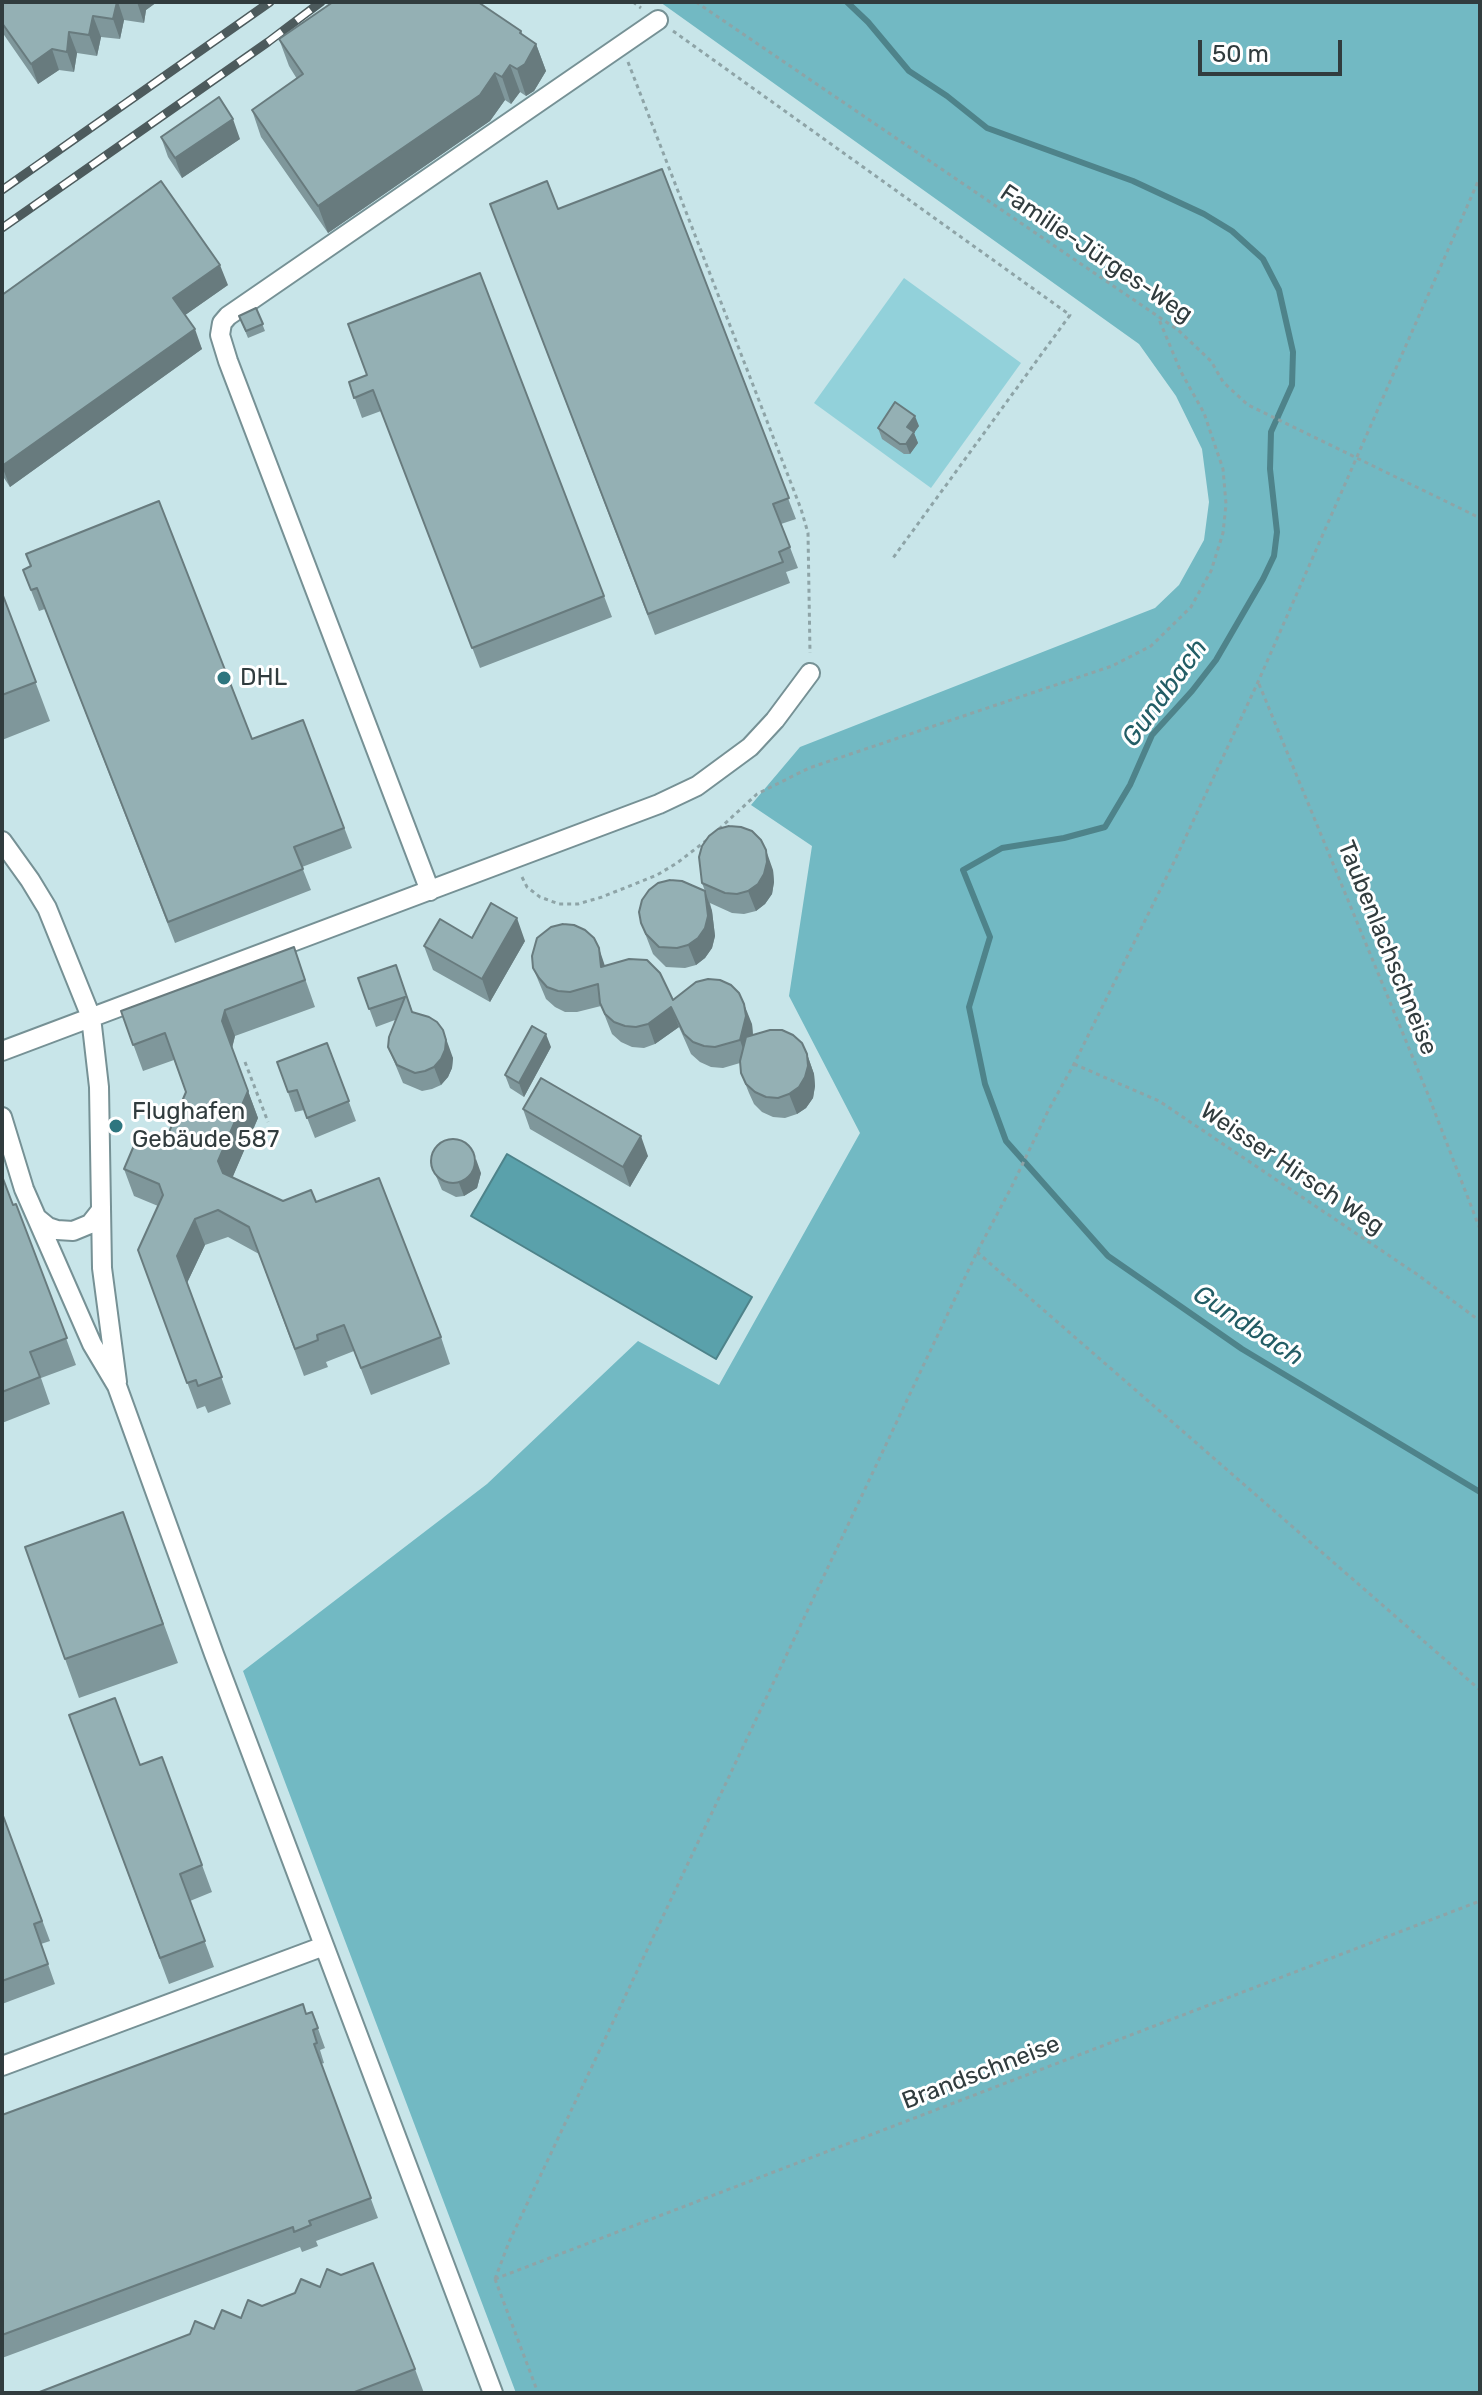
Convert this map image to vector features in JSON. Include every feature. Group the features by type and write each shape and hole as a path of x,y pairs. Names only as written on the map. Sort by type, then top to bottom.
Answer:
{"lane":[{"path":"430,891 228,361 220,335 222,323 658,20"},
{"path":"2,1051 659,804 697,786 750,747 775,720 810,673"},
{"path":"2,841 47,908 91,1017 99,1087 105,1302 117,1386"},
{"path":"2,1117 13,1158 37,1218 92,1344 117,1386 493,2393"},
{"path":"37,1218 48,1227 73,1231 90,1224 101,1210"},
{"path":"2,2066 324,1946"}],"path":[{"path":"633,2 1070,315 893,558"},
{"name":"Familie-Jürges-Weg","path":"696,2 1195,343 1211,361 1223,382 1248,405 1480,518"},
{"path":"621,45 801,509 808,533 810,560 810,673"},
{"path":"538,2393 495,2279 509,2242 977,1252 1174,862 1258,682 1480,177"},
{"path":"513,859 527,887 540,897 559,904 578,904 602,897 657,875 677,863 757,794 809,768 1112,666 1151,646 1191,607 1211,571 1223,533 1226,504 1223,469 1204,413 1181,372 1158,317"},
{"name":"Taubenlachschneise","path":"1258,682 1439,1120 1480,1229"},
{"path":"245,1062 268,1122"},
{"name":"Weisser Hirsch Weg","path":"1074,1064 1159,1101 1418,1275 1480,1321"},
{"path":"977,1252 1480,1690"},
{"name":"Brandschneise","path":"495,2279 1480,1901"}],"shaded area":[{"path":"660,2 1480,2 1480,2393 516,2393 243,1671 487,1484 638,1341 719,1385 860,1133 789,996 812,846 751,805 800,747 1155,608 1179,585 1204,540 1209,502 1202,449 1176,396 1139,344"},
{"path":"904,278 1021,363 931,488 814,403"},
{"path":"507,1154 752,1297 716,1359 471,1216"}],"building":[{"path":"2,2 117,2 113,19 93,16 89,35 69,32 67,52 52,49 31,64 2,23"},
{"path":"333,2 478,2 536,44 525,64 517,69 510,65 502,77 495,73 480,95 318,206 252,110 303,74 279,39"},
{"path":"219,97 233,119 175,158 161,137"},
{"path":"662,169 789,498 773,504 790,547 779,552 783,562 648,614 490,204 547,181 558,209"},
{"path":"161,181 220,265 173,298 195,329 2,466 2,295"},
{"path":"480,273 604,596 472,648 373,390 354,398 349,382 367,375 348,324"},
{"path":"256,308 263,324 246,331 239,316"},
{"path":"895,402 915,416 907,427 914,432 906,444 900,444 878,428"},
{"path":"159,501 252,739 303,720 344,828 294,847 303,869 168,922 37,588 31,590 23,570 31,566 26,554"},
{"path":"2,593 36,682 2,695"},
{"path":"729,826 752,831 766,850 767,862 758,884 737,894 725,893 702,883 699,857 702,846 718,829"},
{"path":"682,881 705,891 708,916 698,938 677,948 659,947 646,934 639,912 649,890 658,883"},
{"path":"491,903 517,918 482,979 424,946 440,919 472,938"},
{"path":"574,925 594,938 599,948 601,967 629,959 647,960 660,973 673,1000 696,982 720,980 731,985 739,993 746,1016 740,1040 715,1047 693,1042 684,1034 671,1007 648,1024 625,1026 605,1014 598,984 570,992 547,987 533,968 532,956 537,938 551,927"},
{"path":"294,947 305,980 225,1010 222,1021 248,1091 218,1161 223,1173 283,1201 311,1190 316,1202 379,1178 441,1337 361,1368 344,1325 317,1335 318,1340 295,1349 249,1227 218,1210 195,1219 177,1256 222,1377 198,1386 196,1380 187,1383 138,1250 163,1195 159,1184 124,1169 138,1136 163,1146 186,1092 165,1033 133,1045 121,1011"},
{"path":"396,965 412,1012 437,1022 446,1040 441,1059 425,1071 415,1073 397,1065 388,1047 405,997 369,1009 358,978"},
{"path":"532,1026 546,1034 519,1083 505,1075"},
{"path":"782,1030 793,1035 802,1043 807,1054 808,1066 799,1087 778,1098 755,1092 746,1084 741,1073 740,1061 746,1037"},
{"path":"327,1043 349,1101 307,1118 297,1090 288,1092 277,1062"},
{"path":"541,1078 641,1136 623,1167 523,1109"},
{"path":"453,1139 469,1145 475,1161 469,1177 453,1183 437,1177 431,1161 437,1145"},
{"path":"2,1176 13,1205 16,1204 67,1338 30,1352 40,1377 2,1392"},
{"path":"123,1512 163,1624 65,1659 25,1547"},
{"path":"115,1698 140,1765 162,1757 202,1865 180,1874 205,1941 160,1958 69,1715"},
{"path":"2,1813 42,1921 34,1924 48,1964 2,1981"},
{"path":"303,2004 306,2014 312,2012 318,2028 313,2030 317,2043 314,2044 371,2198 309,2221 311,2225 294,2232 293,2227 2,2335 2,2115"},
{"path":"373,2263 415,2369 352,2393 37,2393 190,2334 195,2321 214,2329 222,2310 241,2318 248,2300 262,2306 295,2293 301,2279 320,2287 327,2269 341,2275"}],"waterway":[{"name":"Gundbach","path":"847,2 909,71 987,128 1133,181 1204,214 1232,231 1263,259 1279,290 1293,352 1292,385 1271,432 1270,469 1277,532 1274,556 1216,660 1152,735 1130,785 1105,827 1064,838 1002,848 963,870 990,937 969,1007 985,1084 1006,1141 1108,1256 1242,1349 1480,1492"}],"railway":[{"path":"2,190 270,2"},
{"path":"2,228 321,2"}],"place":[{"name":"DHL","path":"224,678"},
{"name":"Flughafen Gebäude 587","path":"116,1126"}]}
